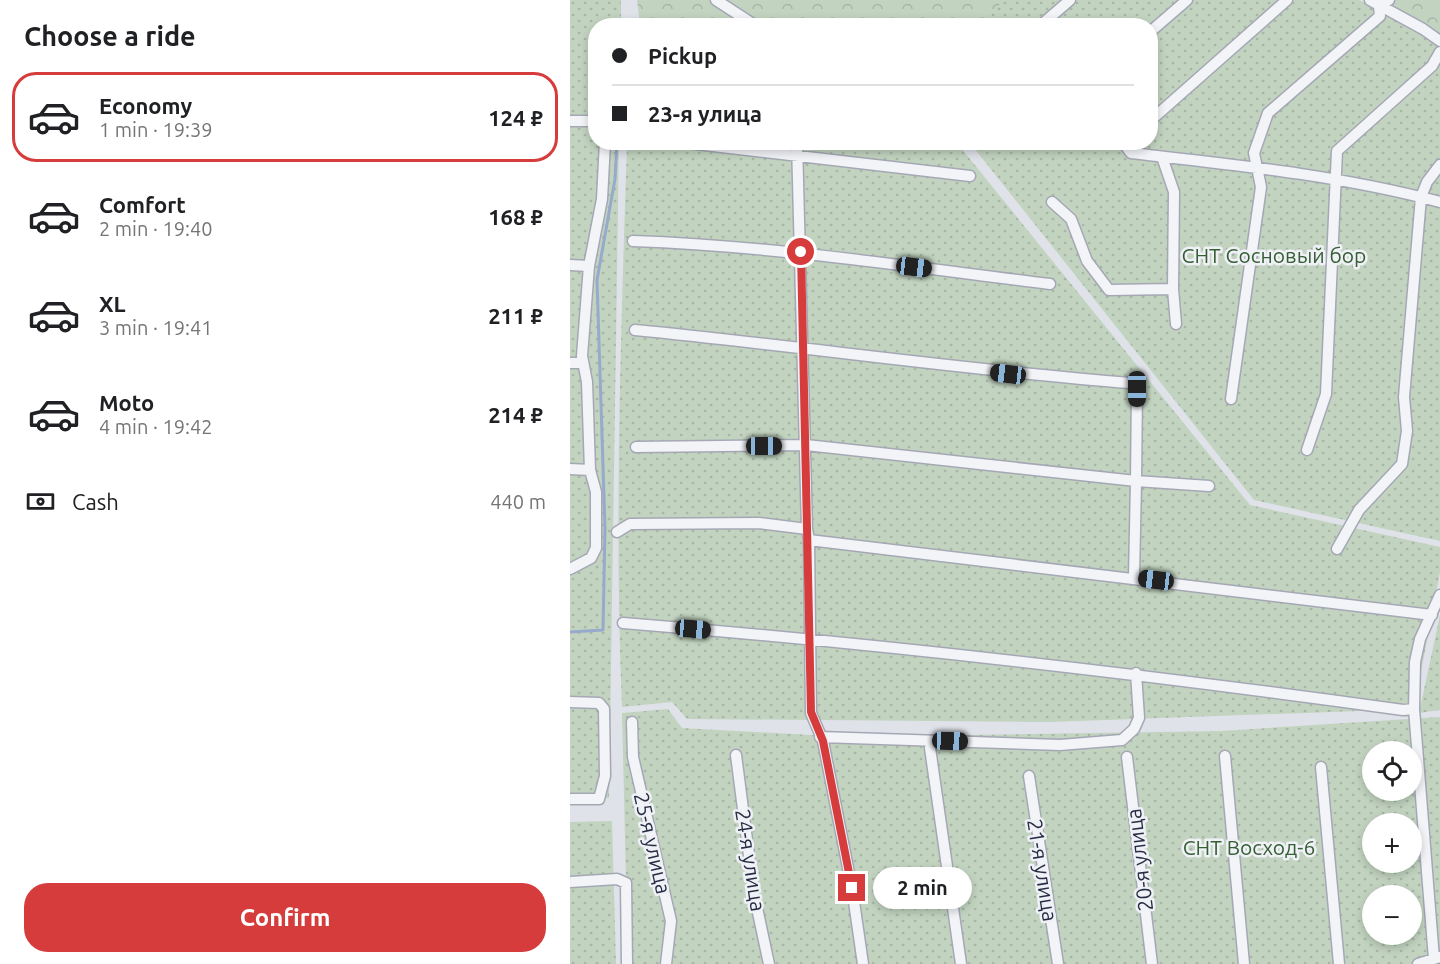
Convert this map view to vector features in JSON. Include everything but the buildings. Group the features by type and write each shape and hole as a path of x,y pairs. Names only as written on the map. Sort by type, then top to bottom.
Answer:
{"street":[{"path":"716,0 744,18"},
{"path":"1049,18 1070,0"},
{"path":"1158,25 1187,0"},
{"path":"1158,114 1287,0"},
{"path":"1375,3 1389,0"},
{"path":"1375,3 1424,29 1440,41"},
{"path":"1231,399 1261,187 1254,153 1268,113 1380,16 1375,3"},
{"path":"1307,450 1326,394 1337,151 1432,66 1440,52"},
{"path":"570,121 588,122"},
{"path":"570,569 591,558 596,548 596,492 590,470 587,382 583,363 589,266 602,199 605,150"},
{"path":"742,150 970,176"},
{"path":"797,150 811,712 821,739 852,888 863,964"},
{"path":"1129,150 1131,153 1257,166 1337,180 1356,181 1440,202"},
{"path":"1162,157 1174,192 1173,289 1176,324"},
{"path":"1337,549 1359,510 1402,465 1407,431 1404,398 1421,197 1426,182 1440,165"},
{"path":"1052,202 1071,219 1087,261 1109,290 1173,289"},
{"path":"633,241 715,244 801,252 1050,285"},
{"path":"570,266 589,266"},
{"path":"635,330 801,346 1008,374 1130,383 1137,389 1134,578"},
{"path":"570,363 583,363"},
{"path":"636,447 806,445 1136,481 1209,486"},
{"path":"570,469 590,470"},
{"path":"617,532 630,524 759,523 808,534 1432,615"},
{"path":"1418,964 1437,958 1414,709 1415,662 1420,639 1440,595"},
{"path":"623,623 809,638 1136,673 1391,709 1414,709"},
{"path":"821,739 1060,745 1122,740 1134,729 1139,718 1136,673"},
{"path":"570,702 598,703 604,709 605,777 599,800 570,799"},
{"name":"25-я улица","path":"632,722 633,757 671,921 666,964"},
{"path":"930,748 961,964"},
{"name":"24-я улица","path":"736,754 754,894 769,964"},
{"path":"1225,756 1244,964"},
{"name":"20-я улица","path":"1127,757 1152,964"},
{"path":"1321,767 1339,964"},
{"name":"21-я улица","path":"1029,776 1058,964"},
{"path":"570,882 617,879 626,883 627,964"}],"green space":[{"path":"570,0 621,0 621,18 588,18 588,150 619,150 609,798 570,798"},
{"path":"637,0 1009,0 992,18 639,18"},
{"name":"СНТ Сосновый бор","path":"1005,0 1359,0 1440,36 1440,541 1254,500 976,150 1158,150 1158,18 983,18"},
{"path":"1391,0 1440,0 1440,36 1397,13"},
{"path":"627,150 963,150 1250,505 1440,547 1440,572 1414,709 1051,722 687,719 672,702 622,707 618,496"},
{"path":"1440,615 1440,710 1419,713"},
{"name":"СНТ Восход-6","path":"668,709 682,728 847,737 1221,731 1440,717 1440,964 628,964 622,713"},
{"path":"612,821 616,964 570,964 570,822"}],"waterway":[{"path":"570,632 603,630 605,528 597,280 615,179 617,150"}],"route":[{"path":"801,252 801,346 809,540 811,712 823,741 852,888"}]}
